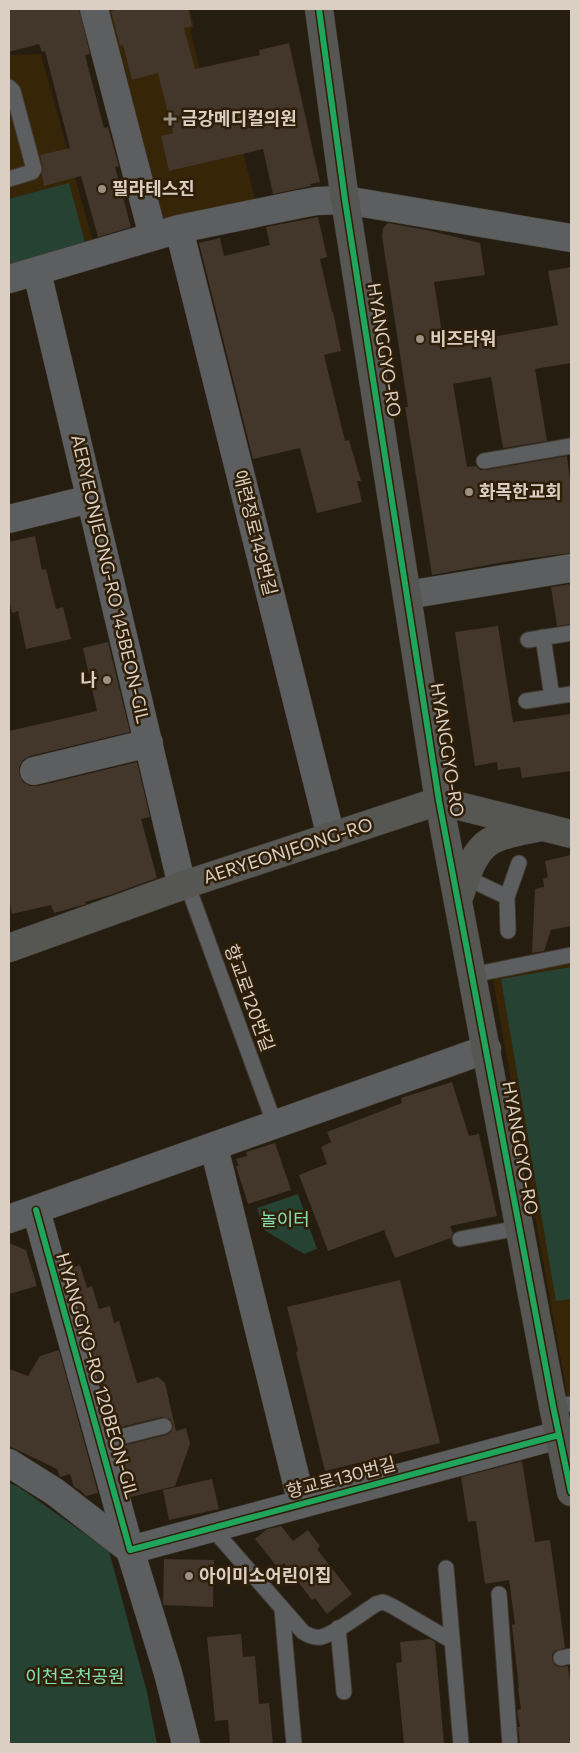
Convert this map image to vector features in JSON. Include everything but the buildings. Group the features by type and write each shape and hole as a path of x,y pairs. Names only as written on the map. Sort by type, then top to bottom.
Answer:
{"street":[{"path":"94,9 153,236"},
{"name":"HYANGGYO-RO","path":"319,9 345,200 439,801 462,889 472,975 519,1228 562,1405 559,1435 571,1492"},
{"path":"9,279 179,229 316,201 345,200 571,238"},
{"name":"애련정로149번길","path":"179,229 331,837"},
{"name":"AERYEONJEONG-RO 145BEON-GIL","path":"37,272 90,499 185,885"},
{"path":"9,519 90,499"},
{"path":"407,595 571,568"},
{"path":"34,771 149,743"},
{"path":"439,801 571,834"},
{"name":"AERYEONJEONG-RO","path":"9,948 185,885 439,801"},
{"path":"462,889 478,853 488,843 502,836 544,826"},
{"path":"9,1220 487,1049"},
{"name":"향교로130번길","path":"214,1147 302,1504"},
{"name":"HYANGGYO-RO 120BEON-GIL","path":"36,1210 130,1550 168,1673 186,1744"},
{"name":"향교로130번길","path":"130,1550 559,1435"},
{"path":"9,1463 55,1492 130,1550"}],"lane":[{"path":"9,87 14,91 34,169 32,172 9,179"},
{"path":"484,461 571,446"},
{"path":"528,640 571,633"},
{"path":"543,637 552,697"},
{"path":"526,701 571,694"},
{"path":"508,931 507,896 519,863"},
{"name":"향교로120번길","path":"185,885 275,1125"},
{"path":"462,889 507,896"},
{"path":"472,975 571,956"},
{"path":"460,1239 519,1228"},
{"path":"100,1442 164,1426"},
{"path":"212,1528 302,1632 309,1636 320,1637 329,1635 376,1604 383,1602 452,1641"},
{"path":"446,1568 461,1744"},
{"path":"500,1594 510,1744"},
{"path":"282,1609 294,1744"},
{"path":"338,1628 344,1692"}],"shaded area":[{"name":"금강메디컬의원","path":"100,9 190,9 194,28 190,29 213,121 234,116 256,204 155,230"},
{"path":"41,54 93,242 9,265 9,55"},
{"path":"571,946 571,1417 490,963"}],"green space":[{"path":"69,183 86,246 9,266 9,199"},
{"path":"571,967 571,1299 556,1301 501,979"},
{"name":"놀이터","path":"298,1194 317,1249 304,1254 264,1230 257,1208"},
{"name":"이천온천공원","path":"9,1483 19,1487 109,1551 147,1692 157,1744 9,1744"}],"cycle path":[{"path":"319,9 345,200 439,801 553,1406 571,1492"},
{"path":"36,1210 130,1550 559,1435"}],"place":[{"name":"금강메디컬의원","path":"170,119"},
{"name":"필라테스진","path":"102,189"},
{"name":"비즈타워","path":"420,339"},
{"name":"화목한교회","path":"469,492"},
{"name":"나","path":"107,680"},
{"name":"아이미소어린이집","path":"189,1576"}]}
